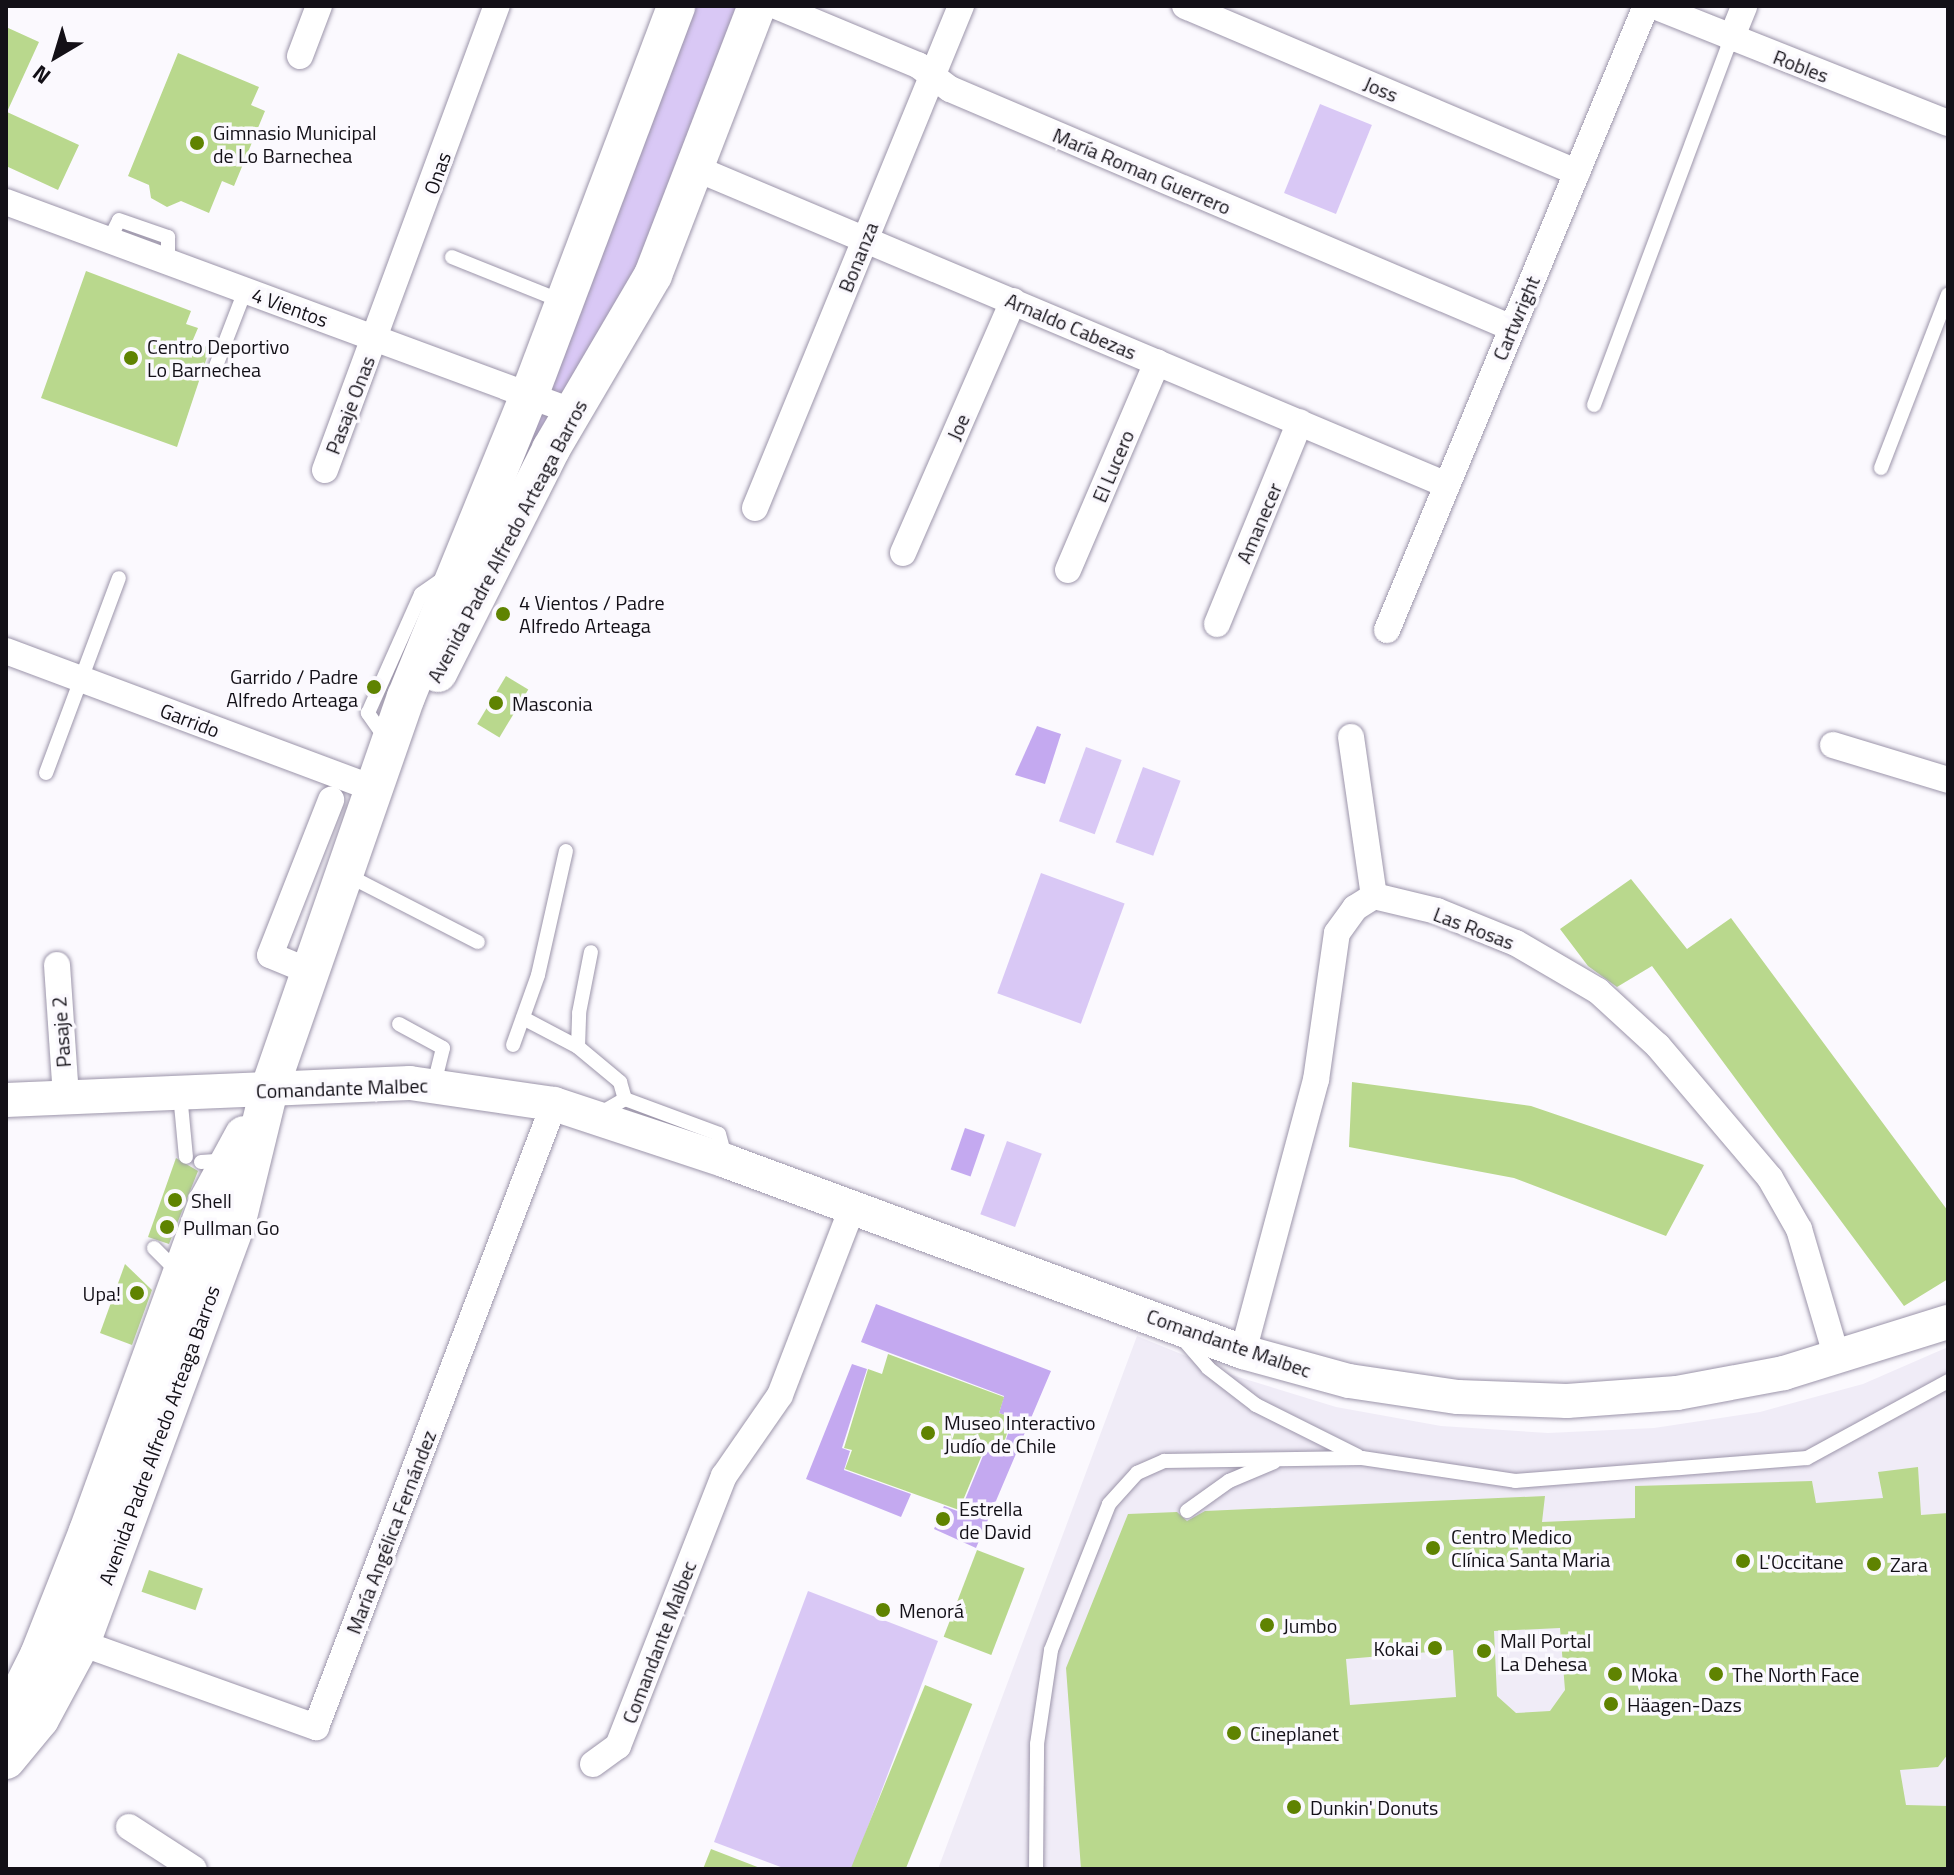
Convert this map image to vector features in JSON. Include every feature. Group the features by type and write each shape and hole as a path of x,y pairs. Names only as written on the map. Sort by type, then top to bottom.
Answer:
{"main road":[{"name":"Avenida Padre Alfredo Arteaga Barros","path":"6,1760 40,1719 81,1643 236,1225 269,1090 383,766 458,567 529,396 676,6"},
{"name":"Avenida Padre Alfredo Arteaga Barros","path":"383,766 450,650 574,412 641,300 757,6"},
{"name":"Avenida Padre Alfredo Arteaga Barros","path":"6,1721 39,1655 208,1201 206,1160 269,1090"}],"street":[{"path":"300,56 319,6"},
{"name":"Onas","path":"376,339 497,6"},
{"name":"María Roman Guerrero","path":"776,6 918,65 950,89 1512,328"},
{"name":"Bonanza","path":"755,508 961,6"},
{"name":"Joss","path":"1185,6 1577,172"},
{"name":"Cartwright","path":"1387,630 1646,6"},
{"name":"Robles","path":"1654,6 1948,123"},
{"path":"1731,39 1744,6"},
{"name":"Arnaldo Cabezas","path":"695,168 1447,485"},
{"name":"4 Vientos","path":"6,202 574,412"},
{"name":"Joe","path":"903,553 1013,301"},
{"name":"Pasaje Onas","path":"325,470 376,339"},
{"name":"El Lucero","path":"1068,570 1157,362"},
{"name":"Amanecer","path":"1217,624 1300,422"},
{"name":"Garrido","path":"6,651 80,679 383,766"},
{"path":"1243,1352 1316,1080 1337,933 1355,908 1374,896 1351,737"},
{"path":"1833,745 1948,780"},
{"path":"311,972 270,955 331,800"},
{"name":"Las Rosas","path":"1374,896 1437,911 1516,943 1598,991 1658,1046 1770,1178 1799,1229 1837,1358"},
{"name":"Pasaje 2","path":"57,965 66,1098"},
{"name":"Comandante Malbec","path":"6,1100 434,1085 554,1104 610,1107 726,1161 1243,1352 1403,1390 1567,1401 1717,1387 1837,1358 1948,1322"},
{"name":"María Angélica Fernández","path":"81,1643 316,1727 554,1104"},
{"name":"Comandante Malbec","path":"593,1764 618,1746 724,1476 780,1395 852,1208"},
{"path":"129,1827 194,1869"}],"lane":[{"path":"1594,405 1731,39"},
{"path":"452,257 565,302"},
{"path":"216,366 245,291"},
{"path":"1881,468 1948,294"},
{"path":"46,773 119,578"},
{"path":"513,1045 552,923 555,885 566,851"},
{"path":"345,874 478,942"},
{"path":"578,1047 579,1013 591,952"},
{"path":"523,1018 578,1047 620,1082 610,1107"},
{"path":"399,1024 443,1048 434,1085"},
{"path":"180,1094 206,1160"},
{"path":"154,1248 181,1275"},
{"path":"1170,1325 1208,1368 1256,1405 1362,1458"},
{"path":"1036,1869 1037,1744 1051,1650 1109,1504 1137,1473 1164,1461 1362,1458 1515,1481 1807,1458 1948,1381"},
{"path":"1187,1511 1229,1481 1290,1457"}],"shaded area":[{"path":"690,6 743,6 617,327 482,564"},
{"path":"1320,104 1372,125 1336,214 1284,193"},
{"path":"1037,726 1061,734 1045,784 1015,775"},
{"path":"1086,747 1122,760 1095,834 1059,821"},
{"path":"1143,767 1181,781 1153,856 1116,842"},
{"path":"1041,873 1125,903 1081,1024 997,993"},
{"path":"965,1128 985,1135 971,1176 951,1170"},
{"path":"1007,1141 1042,1154 1015,1227 980,1214"},
{"path":"876,1304 1051,1371 976,1548 934,1529 944,1506 960,1512 985,1451 1001,1455 1013,1418 999,1413 1004,1396 861,1342"},
{"name":"Mall Portal La Dehesa","path":"1137,1336 1235,1376 1336,1407 1441,1426 1548,1433 1654,1428 1760,1412 1863,1384 1948,1347 1948,1869 938,1869"},
{"path":"852,1364 867,1369 842,1448 850,1451 844,1470 911,1494 901,1517 806,1479"},
{"path":"808,1591 938,1641 852,1869 786,1869 714,1842"}],"building":[{"path":"6,27 39,42 7,112 79,145 58,190 6,166"},
{"name":"Gimnasio Municipal de Lo Barnechea","path":"178,53 259,87 251,105 265,111 234,186 222,181 209,213 181,201 167,207 151,198 149,185 128,176"},
{"name":"Centro Deportivo Lo Barnechea","path":"86,271 191,311 186,324 198,328 192,342 210,348 177,447 41,398"},
{"path":"506,676 528,689 499,737 477,724"},
{"path":"1631,879 1687,949 1731,918 1948,1211 1948,1279 1904,1306 1652,966 1617,987 1588,966 1560,929"},
{"path":"1352,1082 1531,1106 1704,1165 1666,1236 1514,1178 1349,1147"},
{"name":"Shell","path":"176,1158 198,1171 169,1244 148,1237"},
{"path":"125,1264 152,1290 132,1345 100,1333"},
{"name":"Museo Interactivo Judío de Chile","path":"888,1354 1004,1397 999,1413 1012,1418 1000,1455 984,1450 959,1510 845,1469 852,1450 844,1448 868,1369 882,1374"},
{"name":"Mall Portal La Dehesa","path":"1918,1467 1921,1515 1948,1513 1948,1754 1938,1767 1900,1770 1906,1805 1948,1806 1948,1869 1081,1869 1066,1668 1128,1514 1177,1512 1187,1521 1205,1511 1545,1496 1542,1522 1635,1518 1635,1486 1812,1481 1816,1503 1883,1498 1878,1472","holes":["1560,1628 1565,1690 1550,1711 1516,1713 1497,1696 1494,1631","1453,1650 1456,1697 1350,1705 1346,1659"]},
{"path":"977,1550 1025,1568 991,1655 944,1637"},
{"path":"149,1570 203,1589 195,1610 142,1592"},
{"path":"925,1685 972,1704 906,1869 851,1869"},
{"path":"711,1849 760,1868 760,1869 703,1869"}],"place":[{"name":"Gimnasio Municipal de Lo Barnechea","path":"197,143"},
{"name":"Centro Deportivo Lo Barnechea","path":"131,358"},
{"name":"4 Vientos / Padre Alfredo Arteaga","path":"503,614"},
{"name":"Garrido / Padre Alfredo Arteaga","path":"374,687"},
{"name":"Masconia","path":"496,703"},
{"name":"Shell","path":"175,1200"},
{"name":"Pullman Go","path":"167,1227"},
{"name":"Upa!","path":"137,1293"},
{"name":"Museo Interactivo Judío de Chile","path":"928,1433"},
{"name":"Estrella de David","path":"943,1519"},
{"name":"Centro Medico Clínica Santa Maria","path":"1433,1548"},
{"name":"L'Occitane","path":"1743,1561"},
{"name":"Zara","path":"1874,1564"},
{"name":"Menorá","path":"883,1610"},
{"name":"Jumbo","path":"1267,1625"},
{"name":"Kokai","path":"1435,1648"},
{"name":"Mall Portal La Dehesa","path":"1484,1651"},
{"name":"Moka","path":"1615,1674"},
{"name":"The North Face","path":"1716,1674"},
{"name":"Häagen-Dazs","path":"1611,1704"},
{"name":"Cineplanet","path":"1234,1733"},
{"name":"Dunkin' Donuts","path":"1294,1807"}]}
